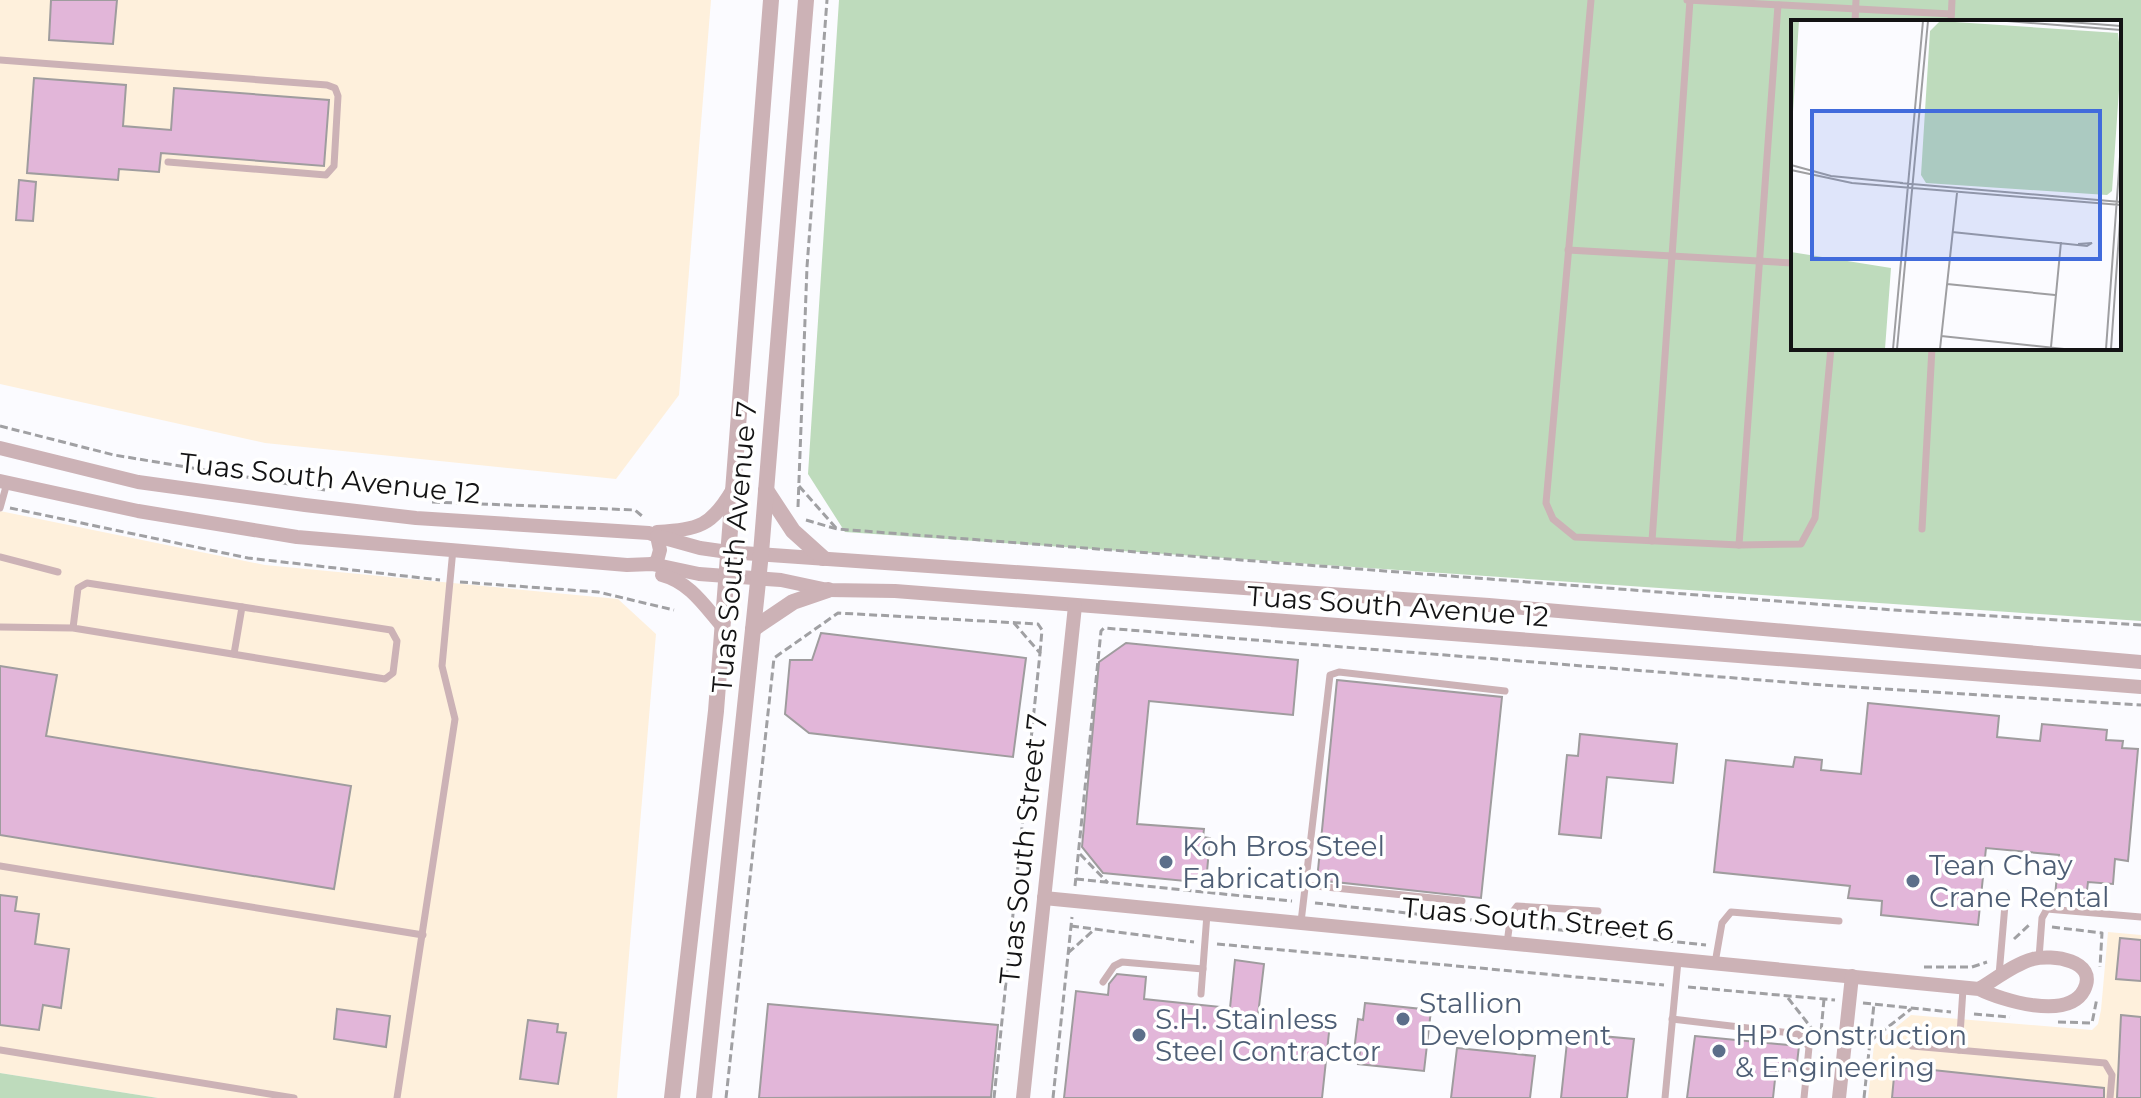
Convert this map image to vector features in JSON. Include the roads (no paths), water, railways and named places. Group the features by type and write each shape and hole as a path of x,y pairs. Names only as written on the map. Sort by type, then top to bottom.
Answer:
{"street":[{"name":"Tuas South Avenue 7","path":"672,1098 722,626 771,0"},
{"name":"Tuas South Avenue 7","path":"704,1098 759,577 806,0"},
{"name":"Tuas South Avenue 12","path":"0,448 138,482 416,518 650,530 700,548 728,552 1489,605 2141,662"},
{"name":"Tuas South Avenue 12","path":"3,482 138,511 297,537 627,565 652,564 726,576 759,577 828,590 2141,687"},
{"path":"652,564 660,555 650,530 687,530 707,524 720,511 733,489"},
{"path":"766,490 793,531 823,558"},
{"path":"627,565 678,579 722,626"},
{"path":"753,629 793,602 828,590"},
{"name":"Tuas South Street 7","path":"1023,1098 1075,606"},
{"name":"Tuas South Street 6","path":"1044,898 1979,989 2012,1002 2054,1006 2078,997 2084,989 2085,978 2073,961 2055,955 2039,958"},
{"path":"1979,989 2039,958"},
{"path":"1839,1098 1852,976"}],"lane":[{"path":"1591,0 1546,503 1553,519 1575,537 1739,545 1801,544 1815,518 1831,350"},
{"path":"1652,541 1689,0 1778,5 1856,4 1951,18 1952,0"},
{"path":"1739,545 1778,5"},
{"path":"0,60 335,88 338,96 334,166 326,175 168,162"},
{"path":"1568,250 1791,263"},
{"path":"1922,529 1932,350"},
{"path":"0,507 3,482"},
{"path":"397,1098 455,719 442,666 453,549"},
{"path":"0,557 58,572"},
{"path":"0,627 73,628 385,679 393,673 397,641 391,630 81,584 73,628"},
{"path":"234,654 242,607"},
{"path":"1301,923 1330,675 1339,672 1505,691"},
{"path":"0,866 423,935"},
{"path":"1306,885 1462,901"},
{"path":"1998,978 2006,893"},
{"path":"1507,943 1517,906 1598,911"},
{"path":"2039,958 2044,912 2050,908 2141,917"},
{"path":"1715,963 1724,917 1731,912 1839,921"},
{"path":"1201,994 1207,914"},
{"path":"1665,1098 1678,959"},
{"path":"1103,982 1114,966 1122,962 1203,969"},
{"path":"1959,1050 1963,988"},
{"path":"1672,1019 1799,1034 1809,1047 1804,1098"},
{"path":"1912,1046 2105,1063 2112,1075 2110,1098"},
{"path":"0,1050 294,1098"}],"place":[{"name":"Koh Bros Steel Fabrication","path":"1166,862"},
{"name":"Tean Chay Crane Rental","path":"1913,881"},
{"name":"Stallion Development","path":"1403,1019"},
{"name":"S.H. Stainless Steel Contractor","path":"1139,1035"},
{"name":"HP Construction & Engineering","path":"1719,1051"}]}
